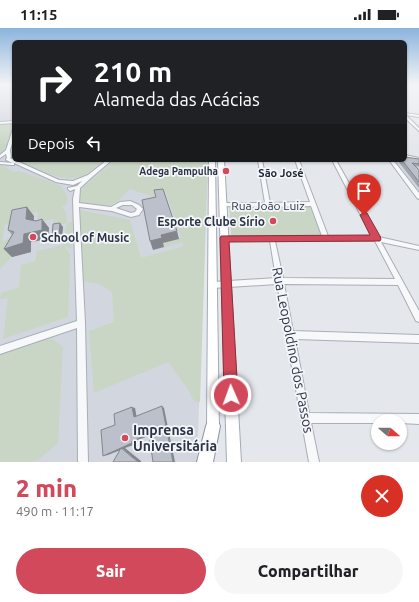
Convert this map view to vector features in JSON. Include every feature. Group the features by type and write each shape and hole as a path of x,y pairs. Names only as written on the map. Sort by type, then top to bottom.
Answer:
{"highway":[{"path":"205,462 213,426"}],"main road":[{"path":"212,162 212,462"},
{"path":"221,162 233,459"},
{"path":"212,169 222,169"}],"street":[{"path":"407,115 419,116"},
{"path":"407,117 419,130"},
{"path":"0,124 12,121"},
{"path":"8,158 8,150 12,137"},
{"path":"0,157 8,150"},
{"path":"0,157 4,156 12,161"},
{"path":"407,156 419,159"},
{"path":"0,162 8,158"},
{"path":"0,162 17,165 58,180 74,183 80,182 76,202 81,323 82,462"},
{"path":"13,162 17,165"},
{"path":"70,188 79,187 108,162"},
{"path":"260,162 268,205"},
{"path":"298,162 326,238"},
{"path":"335,162 419,318"},
{"path":"392,162 419,198"},
{"path":"70,188 70,185 90,176"},
{"path":"58,180 70,188 76,202"},
{"path":"76,202 112,209"},
{"name":"Rua João Luiz","path":"223,205 314,204"},
{"path":"224,238 376,239 419,248"},
{"name":"Rua Leopoldino dos Passos","path":"272,238 314,462"},
{"path":"213,284 280,281 400,282"},
{"path":"0,350 81,323"},
{"path":"290,335 419,338"},
{"path":"306,418 419,419"}],"shaded area":[{"path":"0,105 12,105 12,162 208,162 197,462 0,462"},
{"path":"419,161 419,194 395,162"}],"green space":[{"path":"12,123 7,150 0,156 0,124"},
{"path":"19,162 103,162 88,173 74,178 66,178 48,174"},
{"path":"114,162 208,162 200,402 194,401 188,389 168,362 94,393 89,331 114,322 112,292 99,284 83,281 80,210 130,220 141,258 184,246 182,242 163,248 158,226 168,242 181,238 166,193 152,197 156,199 153,207 143,209 151,196 130,189 117,202 109,206 79,203 79,193 82,188"},
{"path":"0,165 15,172 19,171 59,185 67,196 67,204 62,207 66,212 67,223 54,226 53,219 37,223 38,212 16,217 15,223 5,225 2,241 21,235 21,240 17,250 0,269"},
{"name":"Esporte Clube Sírio","path":"229,207 311,207 322,235 231,236"},
{"path":"73,221 71,249 64,246 70,254 68,317 3,339 8,298 0,299 1,293 19,287 21,265 35,261 37,251 63,245 67,223"},
{"path":"50,337 63,347 58,443 38,460 31,462 0,462 0,352"}],"building":[{"path":"407,157 419,159 419,164 412,163 419,170 419,182 404,162 407,162"},
{"path":"163,189 177,231 161,235 162,238 150,241 142,200 156,197 154,190"},
{"path":"27,207 26,219 36,221 42,219 42,230 24,234 23,243 4,249 14,232 8,230 12,210"},
{"path":"60,223 59,236 52,238 53,224"},
{"name":"Imprensa Universitária","path":"162,406 173,462 153,462 149,434 103,456 101,430 115,425 114,414 132,407 134,417"},
{"path":"121,448 138,462 113,462"}],"place":[{"name":"Adega Pampulha","path":"226,171"},
{"name":"Esporte Clube Sírio","path":"273,221"},
{"name":"School of Music","path":"33,237"},
{"name":"Imprensa Universitária","path":"125,438"}],"district":[{"name":"São José","path":"281,173"}],"route":[{"path":"231,395 224,238 376,239 364,215"}]}
